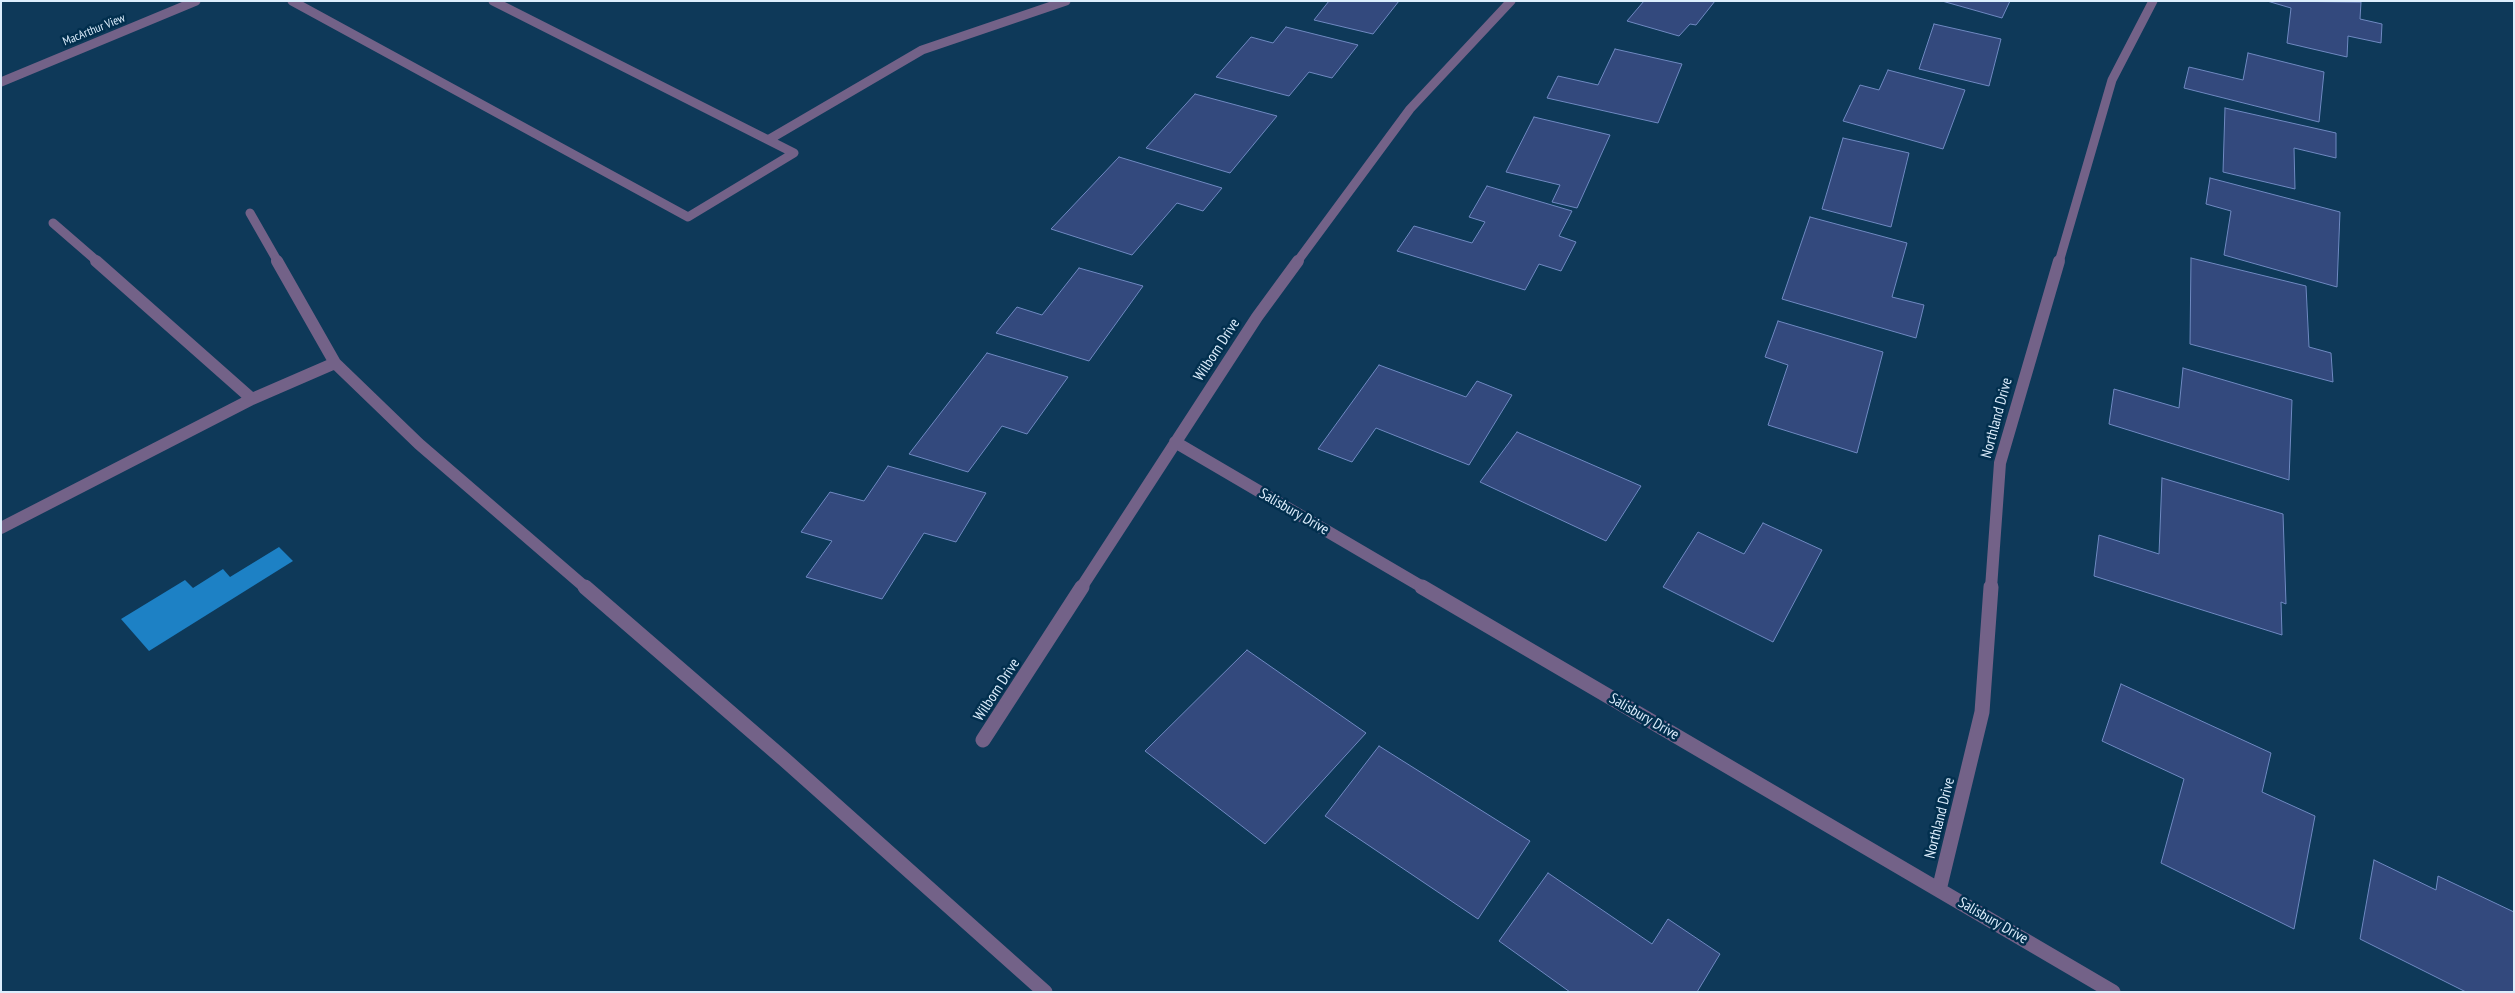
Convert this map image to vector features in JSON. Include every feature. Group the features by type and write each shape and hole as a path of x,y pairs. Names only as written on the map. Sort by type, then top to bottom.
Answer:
{"street":[{"name":"MacArthur View","path":"1,82 196,1"},
{"path":"292,1 688,217 794,153 493,1"},
{"path":"768,140 922,50 1066,1"},
{"name":"Wilborn Drive","path":"983,740 1257,317 1410,109 1511,1"},
{"name":"Northland Drive","path":"1939,890 1982,712 2000,463 2112,80 2153,1"},
{"path":"250,213 335,363 419,444 785,760 1045,992"},
{"path":"52,223 252,399"},
{"path":"1,528 252,399 335,363"},
{"name":"Salisbury Drive","path":"1175,442 2113,992"}],"water":[{"path":"279,547 293,561 149,651 121,619 185,580 193,588 223,569 230,577"}],"building":[{"path":"1329,1 1399,1 1373,34 1314,20"},
{"path":"1644,1 1715,1 1696,25 1690,24 1679,36 1627,21"},
{"path":"1942,1 2010,1 2002,18"},
{"path":"2267,1 2361,2 2360,19 2382,24 2381,43 2348,36 2347,57 2287,43 2291,8"},
{"path":"1934,24 2001,39 1989,86 1919,69"},
{"path":"1286,27 1358,45 1332,78 1309,72 1289,96 1216,77 1251,37 1273,43"},
{"path":"1615,49 1682,64 1658,123 1547,98 1558,76 1598,85"},
{"path":"2248,53 2324,72 2319,122 2184,88 2189,67 2243,80"},
{"path":"1888,70 1965,90 1943,149 1843,121 1860,85 1879,90"},
{"path":"1195,94 1277,116 1230,173 1146,148"},
{"path":"2225,108 2336,133 2336,158 2294,148 2295,189 2223,172"},
{"path":"1534,117 1610,135 1577,208 1552,202 1560,185 1506,172"},
{"path":"1843,138 1909,153 1891,227 1822,209"},
{"path":"1119,157 1222,188 1203,211 1177,203 1132,255 1051,229"},
{"path":"2210,178 2340,212 2337,287 2224,255 2231,211 2206,204"},
{"path":"1487,186 1572,211 1559,236 1576,242 1561,271 1539,264 1525,290 1397,251 1414,226 1472,243 1485,222 1469,217"},
{"path":"1810,217 1907,243 1892,297 1924,305 1916,338 1782,299"},
{"path":"2191,258 2306,286 2309,347 2331,353 2333,382 2190,344"},
{"path":"1079,268 1143,286 1089,361 996,333 1017,307 1042,315"},
{"path":"1778,321 1883,352 1857,453 1768,425 1788,365 1765,357"},
{"path":"987,353 1068,377 1027,434 1002,426 968,472 909,454"},
{"path":"1379,365 1466,397 1477,381 1512,395 1469,465 1376,428 1352,462 1318,449"},
{"path":"2183,368 2292,400 2289,480 2109,424 2114,389 2179,408"},
{"path":"1517,432 1641,486 1606,541 1480,482"},
{"path":"888,466 986,493 956,542 924,533 882,599 806,577 832,541 801,532 830,492 864,501"},
{"path":"2162,478 2283,514 2286,604 2281,602 2282,635 2094,576 2099,535 2159,554"},
{"path":"1763,523 1822,550 1773,642 1663,587 1698,532 1744,554"},
{"path":"1247,650 1366,733 1265,844 1145,751"},
{"path":"2121,684 2271,753 2262,792 2315,816 2294,929 2161,863 2184,779 2102,741"},
{"path":"1379,746 1530,841 1478,919 1325,816"},
{"path":"2374,860 2436,890 2438,876 2514,912 2514,992 2466,992 2360,939"},
{"path":"1548,873 1652,944 1668,919 1720,954 1697,992 1570,992 1499,941"}]}
